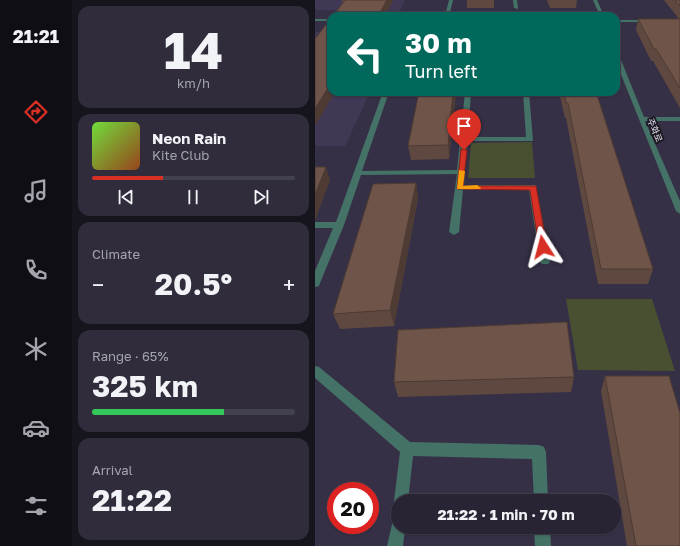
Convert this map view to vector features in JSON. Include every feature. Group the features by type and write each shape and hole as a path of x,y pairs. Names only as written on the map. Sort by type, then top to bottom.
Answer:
{"street":[{"path":"448,12 451,0"},
{"path":"515,0 516,8"},
{"path":"595,0 600,12"},
{"path":"315,20 327,20"},
{"path":"620,21 657,21"},
{"name":"주화로","path":"620,64 641,119 680,211"},
{"path":"315,283 339,225 385,96"},
{"path":"455,232 465,139 468,96"},
{"path":"465,139 530,139 525,96"},
{"path":"641,119 680,119"},
{"path":"358,173 461,172"},
{"path":"459,188 533,187 545,262"},
{"path":"315,225 339,225"},
{"path":"315,371 407,449 539,452 541,494"},
{"path":"402,494 407,449"},
{"path":"395,546 397,534"},
{"path":"543,534 543,546"}],"shaded area":[{"path":"315,0 405,0 400,11 315,10"},
{"path":"315,32 327,32 327,96 368,96 345,146 315,146"}],"green space":[{"path":"532,142 535,178 468,178 471,143"},
{"path":"566,299 652,299 675,371 578,370"}],"building":[{"path":"345,0 387,0 380,12 336,12"},
{"path":"675,0 680,0 680,6"},
{"path":"638,19 680,19 680,88 656,49 654,49"},
{"path":"327,23 327,90 315,109 315,39"},
{"path":"418,96 453,96 448,145 408,146"},
{"path":"565,96 597,96 653,269 601,269 568,103 566,103"},
{"path":"315,167 326,167 315,195"},
{"path":"416,183 390,310 333,314 373,184"},
{"path":"567,322 574,377 394,382 398,330"},
{"path":"605,376 669,376 680,413 680,546 636,546"}],"slow traffic":[{"path":"462,171 459,188 477,188"}],"route":[{"path":"464,150 459,188 533,187 543,247"}]}
